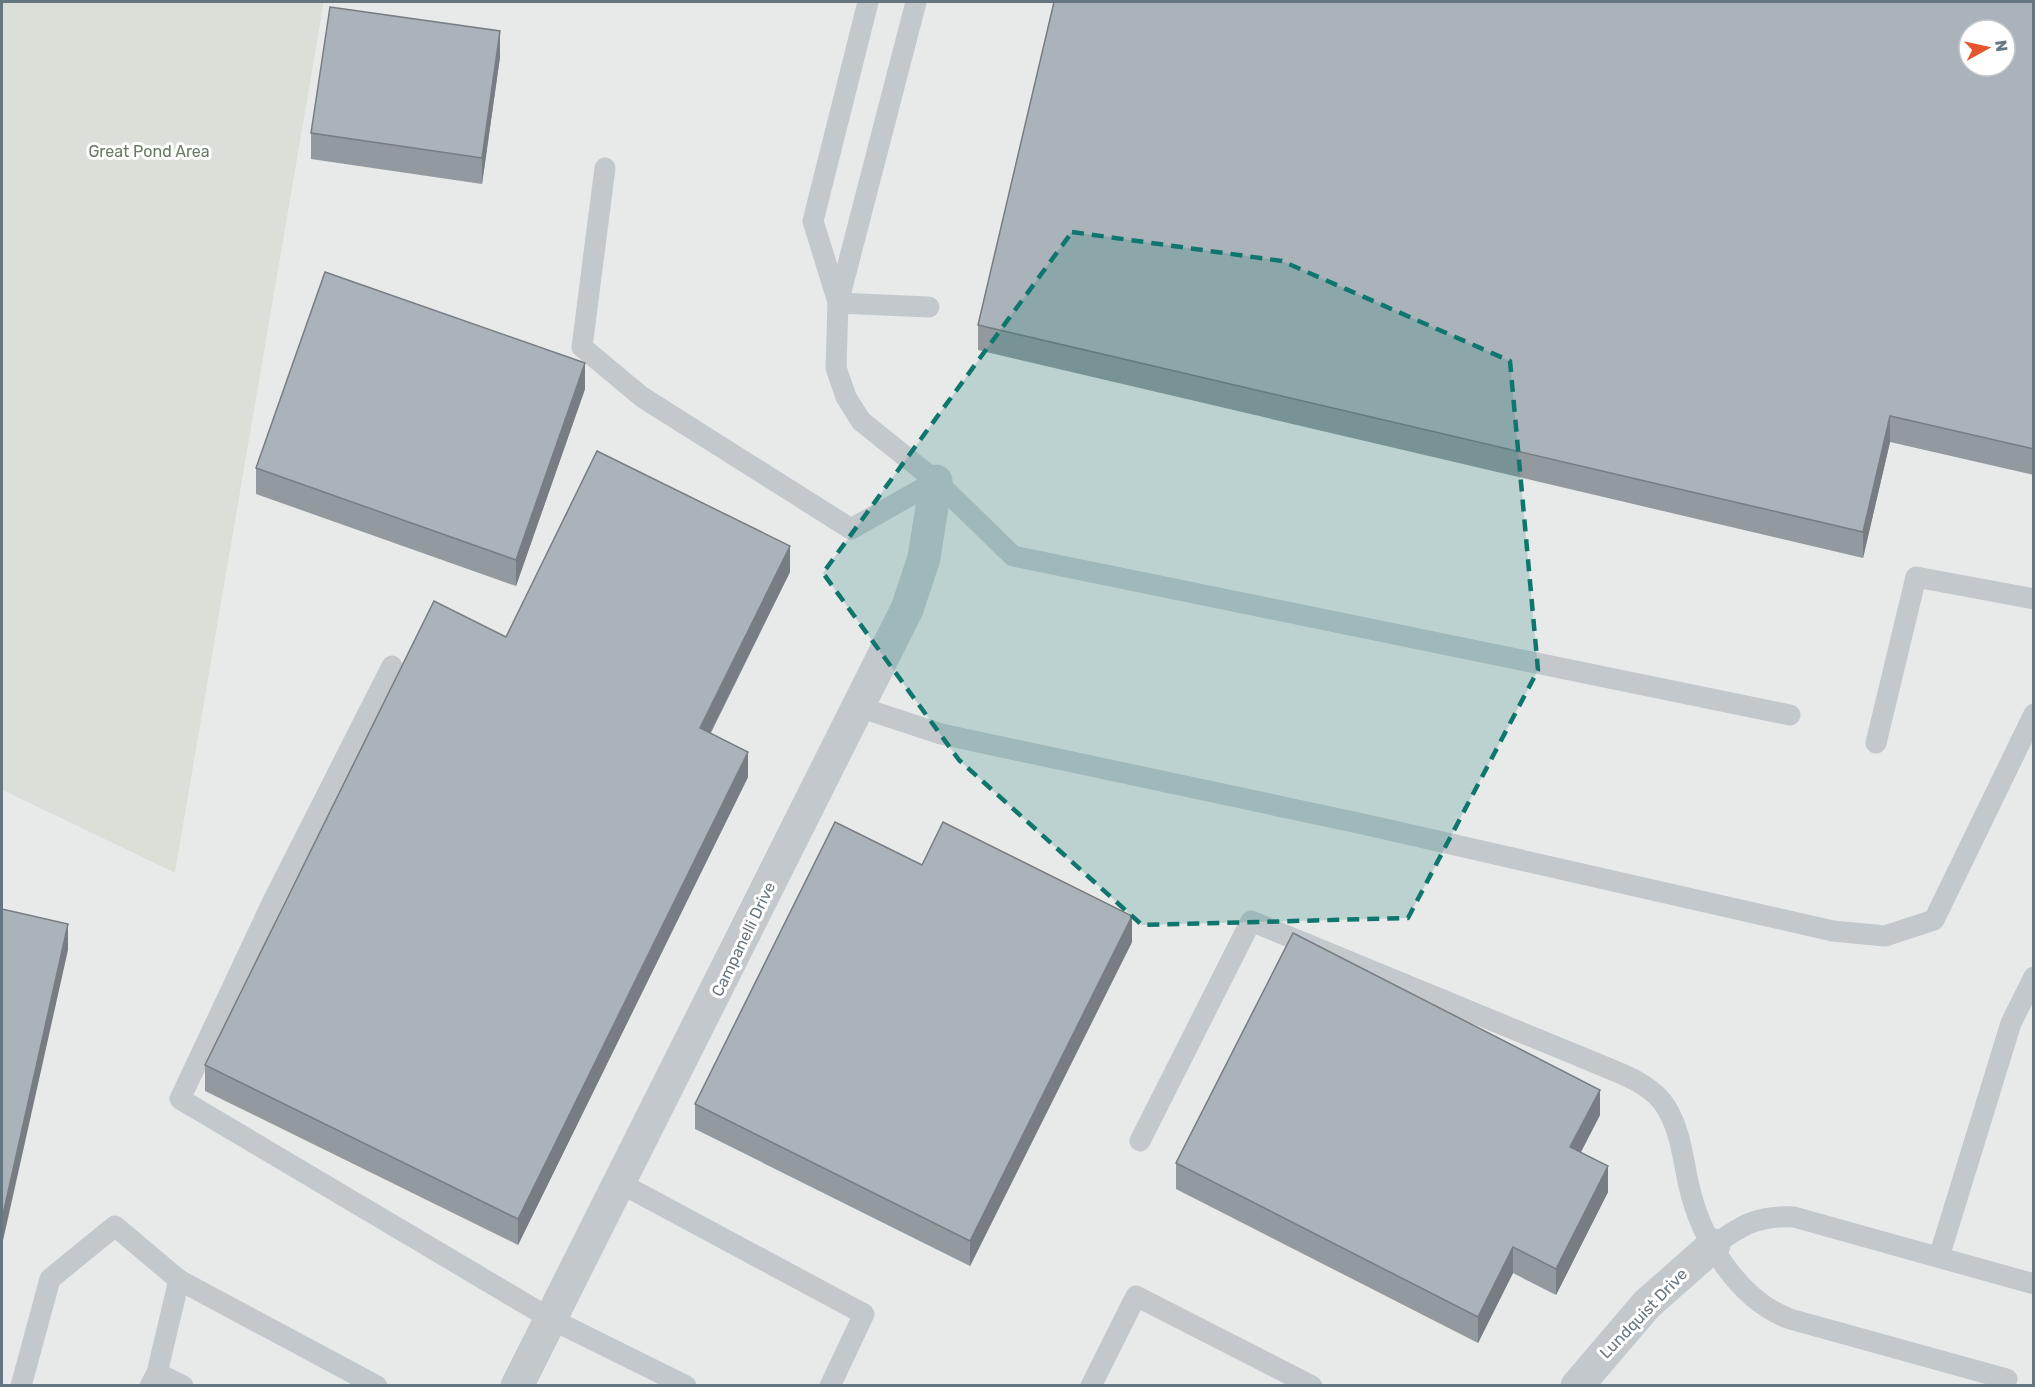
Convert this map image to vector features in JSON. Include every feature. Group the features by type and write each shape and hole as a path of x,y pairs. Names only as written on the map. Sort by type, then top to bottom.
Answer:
{"street":[{"name":"Campanelli Drive","path":"517,1386 859,707 916,585 924,558 936,481"},
{"name":"Lundquist Drive","path":"1577,1386 1625,1327 1713,1245"}],"lane":[{"path":"838,303 813,221 868,2"},
{"path":"916,2 838,303 836,368 846,397 861,421 936,481 1013,556 1790,715"},
{"path":"605,168 582,347 642,397 851,529 936,481"},
{"path":"838,303 929,307"},
{"path":"1876,743 1916,577 2034,599"},
{"path":"392,666 273,900 180,1099 551,1319 686,1386"},
{"path":"859,707 941,734 1363,824 1833,931 1885,936 1934,920 2034,714"},
{"path":"1140,1141 1251,921 1615,1071 1652,1091 1666,1107 1675,1126 1694,1206 1713,1245 1746,1293 1776,1314 2007,1379"},
{"path":"1939,1257 2012,1023 2034,976"},
{"path":"620,1183 864,1314 830,1386"},
{"path":"1713,1245 1751,1221 1779,1216 1794,1217 2034,1284"},
{"path":"21,1386 50,1279 115,1226 179,1280 377,1386"},
{"path":"179,1280 154,1379 183,1386"},
{"path":"1090,1386 1136,1296 1312,1386"}],"highlighted area":[{"path":"1072,232 1282,261 1510,361 1538,670 1408,918 1142,925 959,760 823,573"}],"shaded area":[{"path":"324,2 2033,2 2033,1385 2,1385 2,790 175,873"}],"green space":[{"name":"Great Pond Area","path":"2,2 324,2 175,873 2,790"}],"building":[{"path":"1054,2 2034,2 2034,449 1890,416 1863,532 978,325"},
{"path":"330,7 500,31 482,158 311,133"},
{"path":"325,272 585,363 516,560 256,468"},
{"path":"597,451 790,546 700,728 748,752 518,1219 205,1065 434,601 506,637"},
{"path":"835,822 922,865 943,822 1132,916 970,1241 695,1104"},
{"path":"2,909 68,924 2,1219"},
{"path":"1293,933 1600,1090 1570,1147 1608,1166 1556,1269 1513,1247 1478,1317 1176,1163"}]}
